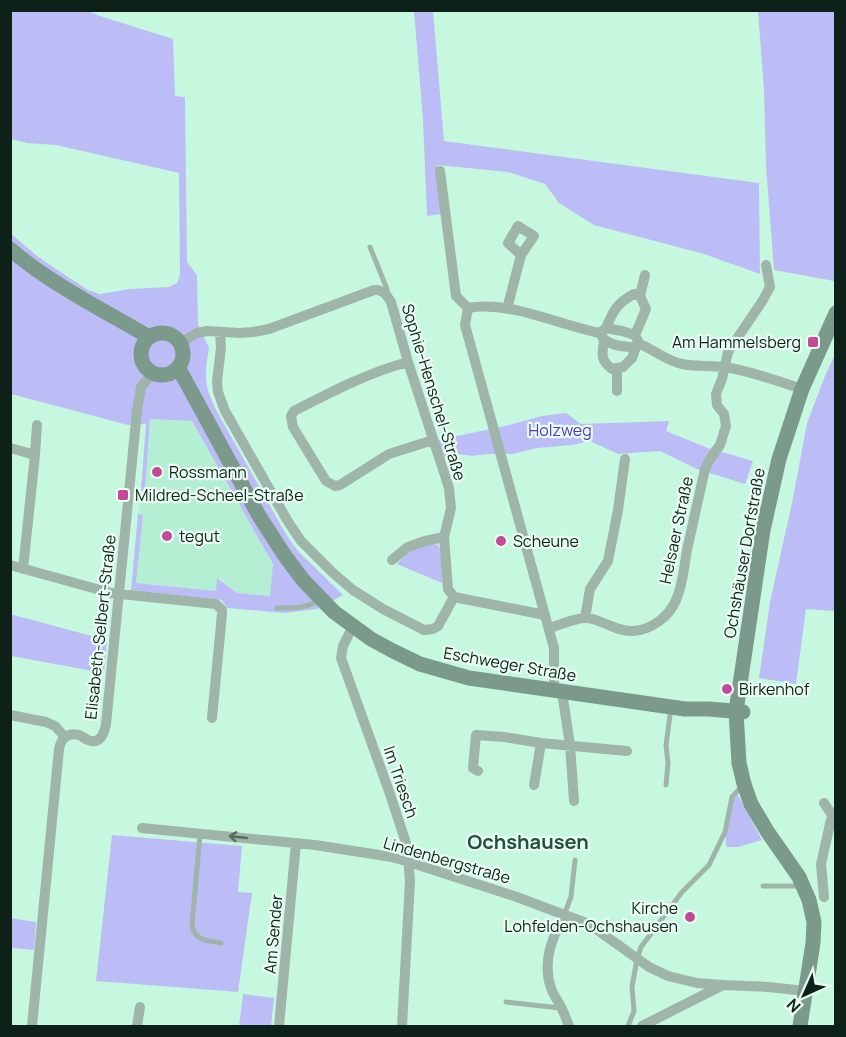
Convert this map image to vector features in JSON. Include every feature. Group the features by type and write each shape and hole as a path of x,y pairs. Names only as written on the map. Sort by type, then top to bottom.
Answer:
{"main road":[{"path":"10,249 74,293 130,336 146,342"},
{"name":"Ochshäuser Dorfstraße","path":"800,1026 813,943 814,922 799,877 758,818 744,784 739,763 740,679 763,530 779,459 802,389 836,313"},
{"path":"158,334 176,338 180,344 183,356 166,372 146,367 143,362 141,351 146,342 158,334"},
{"name":"Eschweger Straße","path":"166,372 236,474 277,544 303,580 334,612 393,651 434,669 469,678 739,717"}],"street":[{"path":"440,171 456,296 468,308"},
{"path":"507,309 521,255"},
{"path":"724,367 728,352 771,287 766,265"},
{"path":"640,296 634,294 623,300 612,311 603,334 602,356 605,363 612,369 623,367 632,358 645,309 640,296 645,274"},
{"name":"Sophie-Henschel-Straße","path":"180,344 197,333 207,331 253,332 269,329 374,290 385,293 391,302 449,488 451,508 444,537 447,589 454,597"},
{"path":"468,308 481,305 507,309 603,334 622,331 637,342 681,364 724,367 802,389"},
{"path":"468,308 465,325 554,648 558,691 570,745 574,801"},
{"path":"220,332 221,348 217,381 218,392 225,411 301,541 333,573 353,590 383,609 424,630 438,626 454,597 545,615"},
{"path":"408,362 354,380 294,411 291,416 293,427 326,481 334,486 340,485 389,454 433,440"},
{"name":"Helsaer Straße","path":"585,618 622,631 635,631 650,627 662,619 676,600 705,469 720,445 726,426 724,414 717,405 716,394 724,367"},
{"path":"617,369 617,391"},
{"name":"Elisabeth-Selbert-Straße","path":"32,1026 59,749 61,741 71,735 80,735 94,741 100,739 104,734 136,411 141,387 166,372"},
{"path":"23,569 37,425"},
{"path":"10,448 35,455"},
{"path":"549,628 585,618 590,589 608,561 625,459"},
{"path":"392,560 408,547 444,537"},
{"path":"10,565 111,593 211,603 219,606 222,614 212,718"},
{"name":"Im Triesch","path":"352,626 343,646 341,658 390,794 410,862 411,881 402,1026"},
{"path":"10,715 46,722 55,726 65,737"},
{"path":"478,771 473,768 476,735 627,751"},
{"path":"534,784 541,743"},
{"path":"806,893 830,896 821,864 832,815 824,803"},
{"name":"Lindenbergstraße","path":"142,828 296,843 392,857 514,896 589,924 649,967 668,976 697,983 768,987 806,992"},
{"name":"Am Sender","path":"279,1026 296,843"},
{"path":"564,915 554,934 547,971 551,990 569,1026"},
{"path":"643,1026 723,985"},
{"path":"137,1026 140,1007"}],"lane":[{"path":"370,247 387,289"},
{"path":"277,608 311,605 320,599"},
{"path":"666,785 668,762 666,745 678,707"},
{"path":"628,1026 634,1011 632,987 641,947 682,892 709,865 725,832 732,797 744,784"},
{"path":"200,834 193,932 202,939 221,943"},
{"path":"564,915 571,897 575,860"},
{"path":"763,886 806,893"},
{"path":"506,1002 562,1008"}],"shaded area":[{"path":"150,419 192,421 273,564 271,596 237,593 218,578 216,591 136,583 142,515 138,514 141,490 145,490"}],"green space":[{"path":"11,11 88,11 173,39 175,96 185,97 187,262 197,275 198,324 209,348 206,367 208,391 215,408 287,536 298,551 343,595 317,609 284,613 227,608 222,600 131,590 138,514 143,515 136,583 216,591 217,578 237,593 270,596 273,564 192,421 150,419 145,491 141,490 146,424 128,425 11,394 10,233 56,269 88,290 100,294 130,289 169,287 177,283 180,275 179,173 56,145 27,143 11,139"},
{"path":"414,11 433,11 444,141 759,183 760,274 704,254 594,225 559,203 545,184 508,172 437,165 441,214 427,216 423,120"},
{"path":"758,11 835,11 836,277 834,281 774,270"},
{"path":"835,354 835,611 806,609 796,684 759,678 770,602 807,423"},
{"name":"Holzweg","path":"566,413 581,424 669,421 666,431 708,448 753,461 745,484 697,469 660,451 618,454 590,441 537,448 513,454 472,456 458,454 444,457 438,440 542,416"},
{"path":"432,543 438,545 443,556 442,583 397,564 411,550"},
{"path":"10,614 107,640 104,673 11,656"},
{"path":"738,795 762,840 738,847 727,847 730,807"},
{"path":"112,835 242,846 238,892 252,893 238,992 96,981"},
{"path":"10,918 36,922 34,950 11,948"},
{"path":"243,994 274,998 271,1026 239,1026"}],"place":[{"name":"Am Hammelsberg","path":"813,342"},
{"name":"Rossmann","path":"157,472"},
{"name":"Mildred-Scheel-Straße","path":"123,495"},
{"name":"tegut","path":"167,536"},
{"name":"Scheune","path":"501,541"},
{"name":"Birkenhof","path":"727,689"},
{"name":"Kirche Lohfelden-Ochshausen","path":"690,917"}],"district":[{"name":"Ochshausen","path":"528,841"}]}
